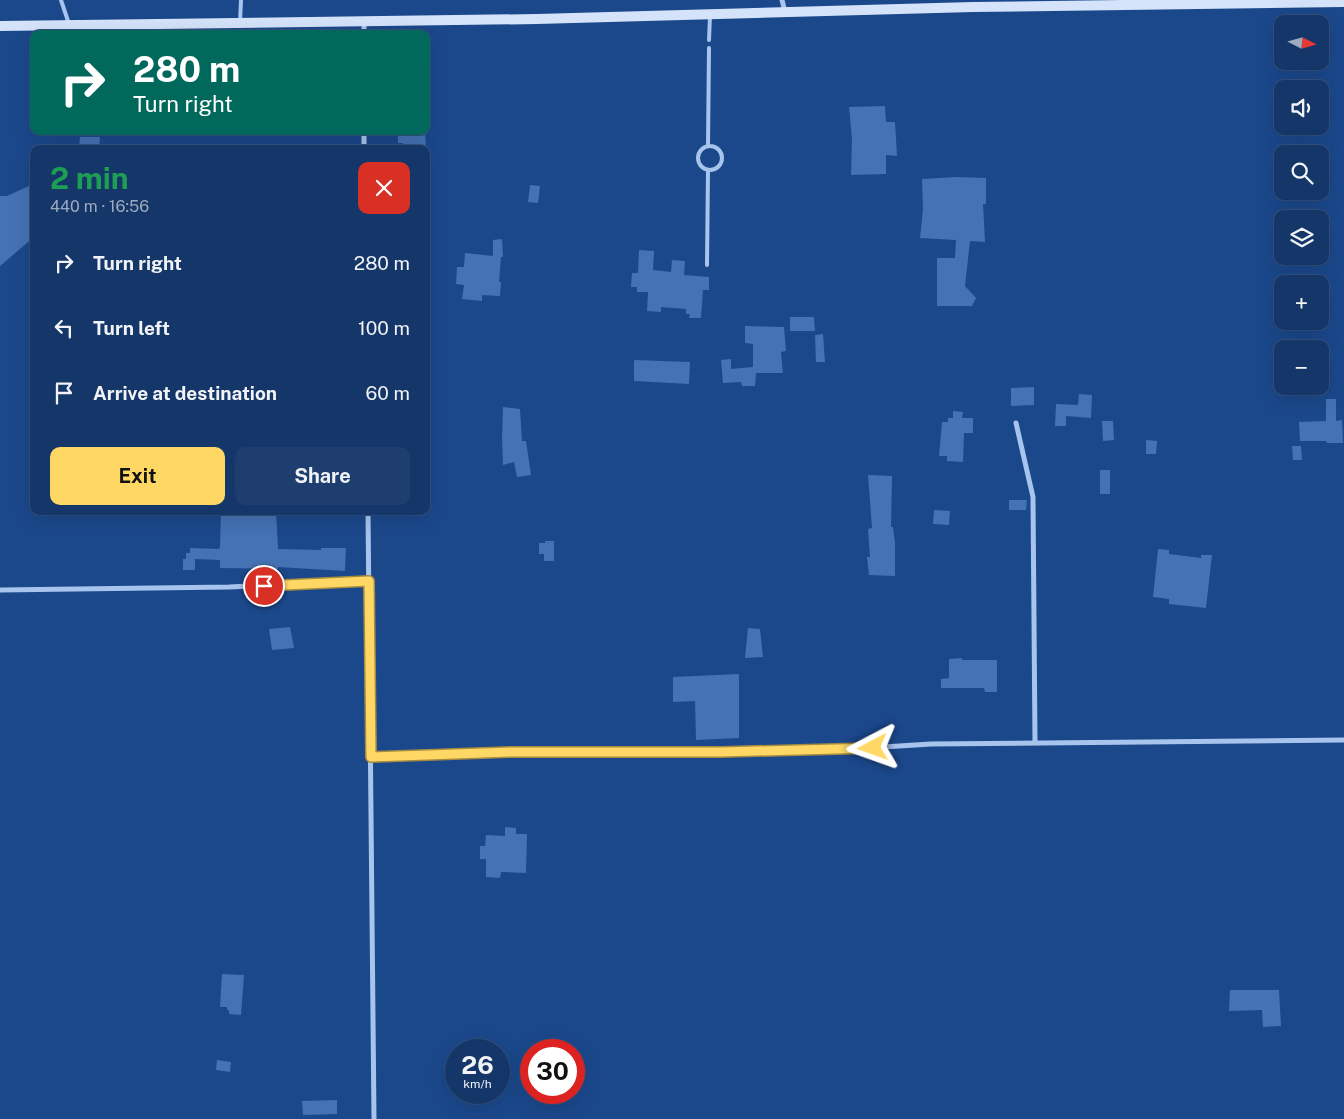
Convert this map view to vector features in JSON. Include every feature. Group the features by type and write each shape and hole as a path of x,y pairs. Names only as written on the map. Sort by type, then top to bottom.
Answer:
{"main road":[{"path":"0,26 710,14 1134,3 1344,2"}],"street":[{"path":"782,0 786,12"},
{"path":"364,21 364,30"},
{"path":"1016,423 1033,497 1035,742"},
{"path":"368,515 374,1119"},
{"path":"0,590 229,587 369,581"},
{"path":"371,757 548,751 721,752 826,750 931,744 1035,742 1344,740"}],"lane":[{"path":"61,0 69,25"},
{"path":"240,23 241,0"},
{"path":"709,40 710,14"},
{"path":"708,146 709,48"},
{"path":"708,146 717,148 722,160 716,168 708,170 702,168 698,159 700,151 708,146"},
{"path":"707,265 708,170"}],"building":[{"path":"885,106 886,122 895,122 897,156 886,155 886,174 851,175 852,139 849,107"},
{"path":"398,135 425,135 426,145 403,145 403,143 398,143"},
{"path":"80,137 100,137 99,145 79,145"},
{"path":"986,178 986,204 983,204 985,242 970,241 965,286 976,298 972,306 937,306 937,258 955,258 956,240 920,238 923,209 922,179"},
{"path":"530,185 540,186 538,203 528,202"},
{"path":"30,186 30,240 0,266 0,196 7,196"},
{"path":"502,239 503,257 501,257 499,282 501,282 500,296 482,295 482,301 462,299 464,285 456,284 457,267 464,267 465,253 493,256 493,240"},
{"path":"639,250 654,251 653,270 671,272 672,260 685,261 684,275 709,277 709,290 703,290 701,318 689,318 690,314 686,314 686,309 661,307 661,312 647,311 648,292 637,292 637,287 631,287 632,273 638,273"},
{"path":"790,317 814,317 815,331 790,331"},
{"path":"745,326 784,327 786,351 781,352 783,373 756,373 755,386 742,386 741,382 723,383 721,360 731,359 731,369 753,367 753,344 745,343"},
{"path":"823,334 825,362 816,362 815,335"},
{"path":"634,360 690,362 689,384 634,381"},
{"path":"1034,387 1034,405 1011,406 1011,388"},
{"path":"1079,394 1092,395 1091,418 1066,416 1066,426 1055,426 1056,404 1078,405"},
{"path":"1326,399 1336,399 1336,421 1342,420 1343,443 1300,441 1299,422 1326,421"},
{"path":"503,407 520,409 522,441 526,441 531,475 517,477 514,462 503,465"},
{"path":"953,411 963,412 962,418 973,418 973,433 964,433 963,462 947,461 947,456 939,456 942,422 948,422 948,418 953,418"},
{"path":"1102,421 1113,421 1114,440 1103,441"},
{"path":"1146,440 1157,441 1156,454 1146,454"},
{"path":"1292,446 1301,446 1302,460 1293,460"},
{"path":"1100,470 1110,470 1110,494 1100,494"},
{"path":"868,475 892,476 891,527 893,527 895,543 895,576 869,575 867,557 870,557 868,529 872,528"},
{"path":"1009,500 1027,500 1026,510 1009,510"},
{"path":"934,510 950,511 949,525 933,524"},
{"path":"221,515 276,515 278,549 321,550 321,548 346,548 345,571 278,567 278,569 220,568 220,560 195,559 195,570 183,570 183,559 186,559 186,553 190,553 190,548 219,549"},
{"path":"545,541 554,541 554,561 544,561 544,554 539,554 539,543 545,543"},
{"path":"1158,549 1169,550 1169,554 1201,558 1201,555 1212,555 1206,608 1169,604 1169,599 1153,597"},
{"path":"290,627 294,648 272,650 269,629"},
{"path":"748,628 760,629 763,657 745,658"},
{"path":"962,658 962,660 997,660 997,692 985,692 984,688 941,688 941,679 949,678 949,659"},
{"path":"739,674 739,738 696,740 695,701 673,702 673,677"},
{"path":"505,827 516,828 516,834 527,834 526,873 501,872 500,878 486,877 486,859 480,859 480,846 485,846 486,835 505,836"},
{"path":"222,974 244,975 241,1015 229,1014 227,1007 220,1007"},
{"path":"1230,990 1279,990 1281,1026 1263,1027 1262,1010 1229,1011"},
{"path":"217,1060 231,1062 230,1072 216,1070"},
{"path":"337,1100 337,1114 303,1115 302,1101"}],"route":[{"path":"264,586 369,581 371,757 510,752 721,752 873,748"}]}
